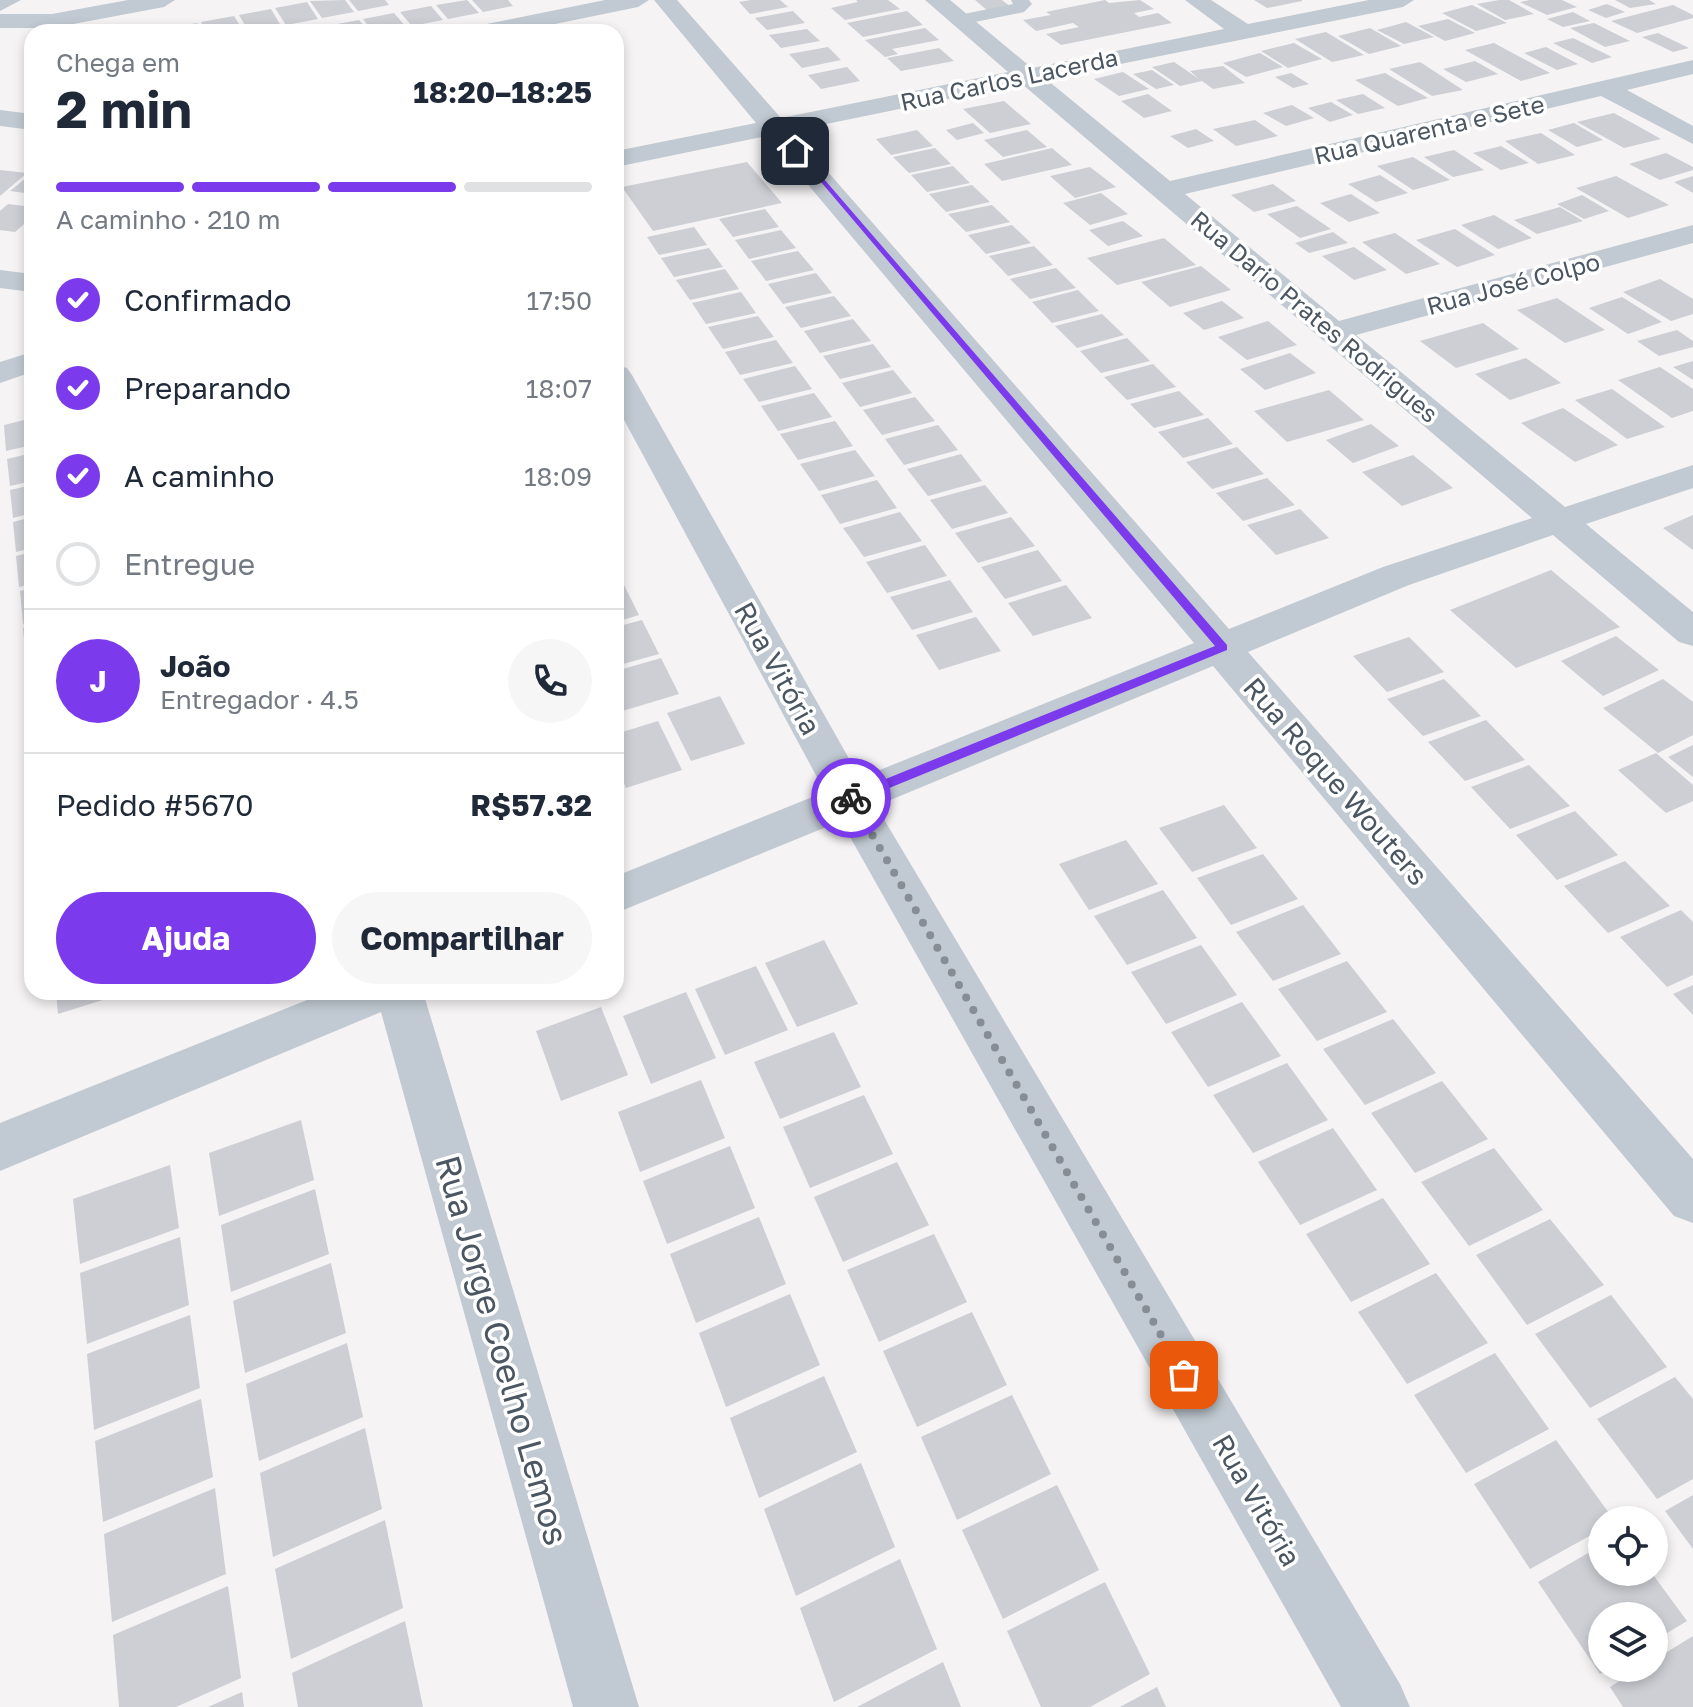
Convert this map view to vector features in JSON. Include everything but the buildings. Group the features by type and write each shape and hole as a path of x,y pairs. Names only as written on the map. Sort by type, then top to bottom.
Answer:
{"street":[{"path":"46,24 95,0"},
{"path":"0,21 52,21 164,0"},
{"path":"521,24 638,0"},
{"name":"Rua Roque Wouters","path":"665,0 1693,1198"},
{"name":"Rua Dario Prates Rodrigues","path":"936,0 1693,633"},
{"path":"1196,0 1244,32"},
{"name":"Rua Carlos Lacerda","path":"624,157 1403,0"},
{"path":"0,45 24,34"},
{"name":"Rua Quarenta e Sete","path":"1164,191 1693,67"},
{"path":"1605,88 1693,136"},
{"path":"0,118 24,121"},
{"name":"Rua José Colpo","path":"1333,332 1693,234"},
{"path":"0,279 24,282"},
{"path":"0,373 24,364"},
{"name":"Rua Vitória","path":"624,389 850,799 1377,1707"},
{"path":"624,892 1396,576 1693,476"},
{"path":"0,1147 359,1000"},
{"name":"Rua Jorge Coelho Lemos","path":"401,1000 606,1707"}],"lane":[{"path":"0,6 13,0"},
{"path":"960,20 1018,8 1024,4 1019,0"}],"way so far":[{"path":"851,798 1184,1375"}],"route":[{"path":"795,151 1223,647 851,798"}]}
